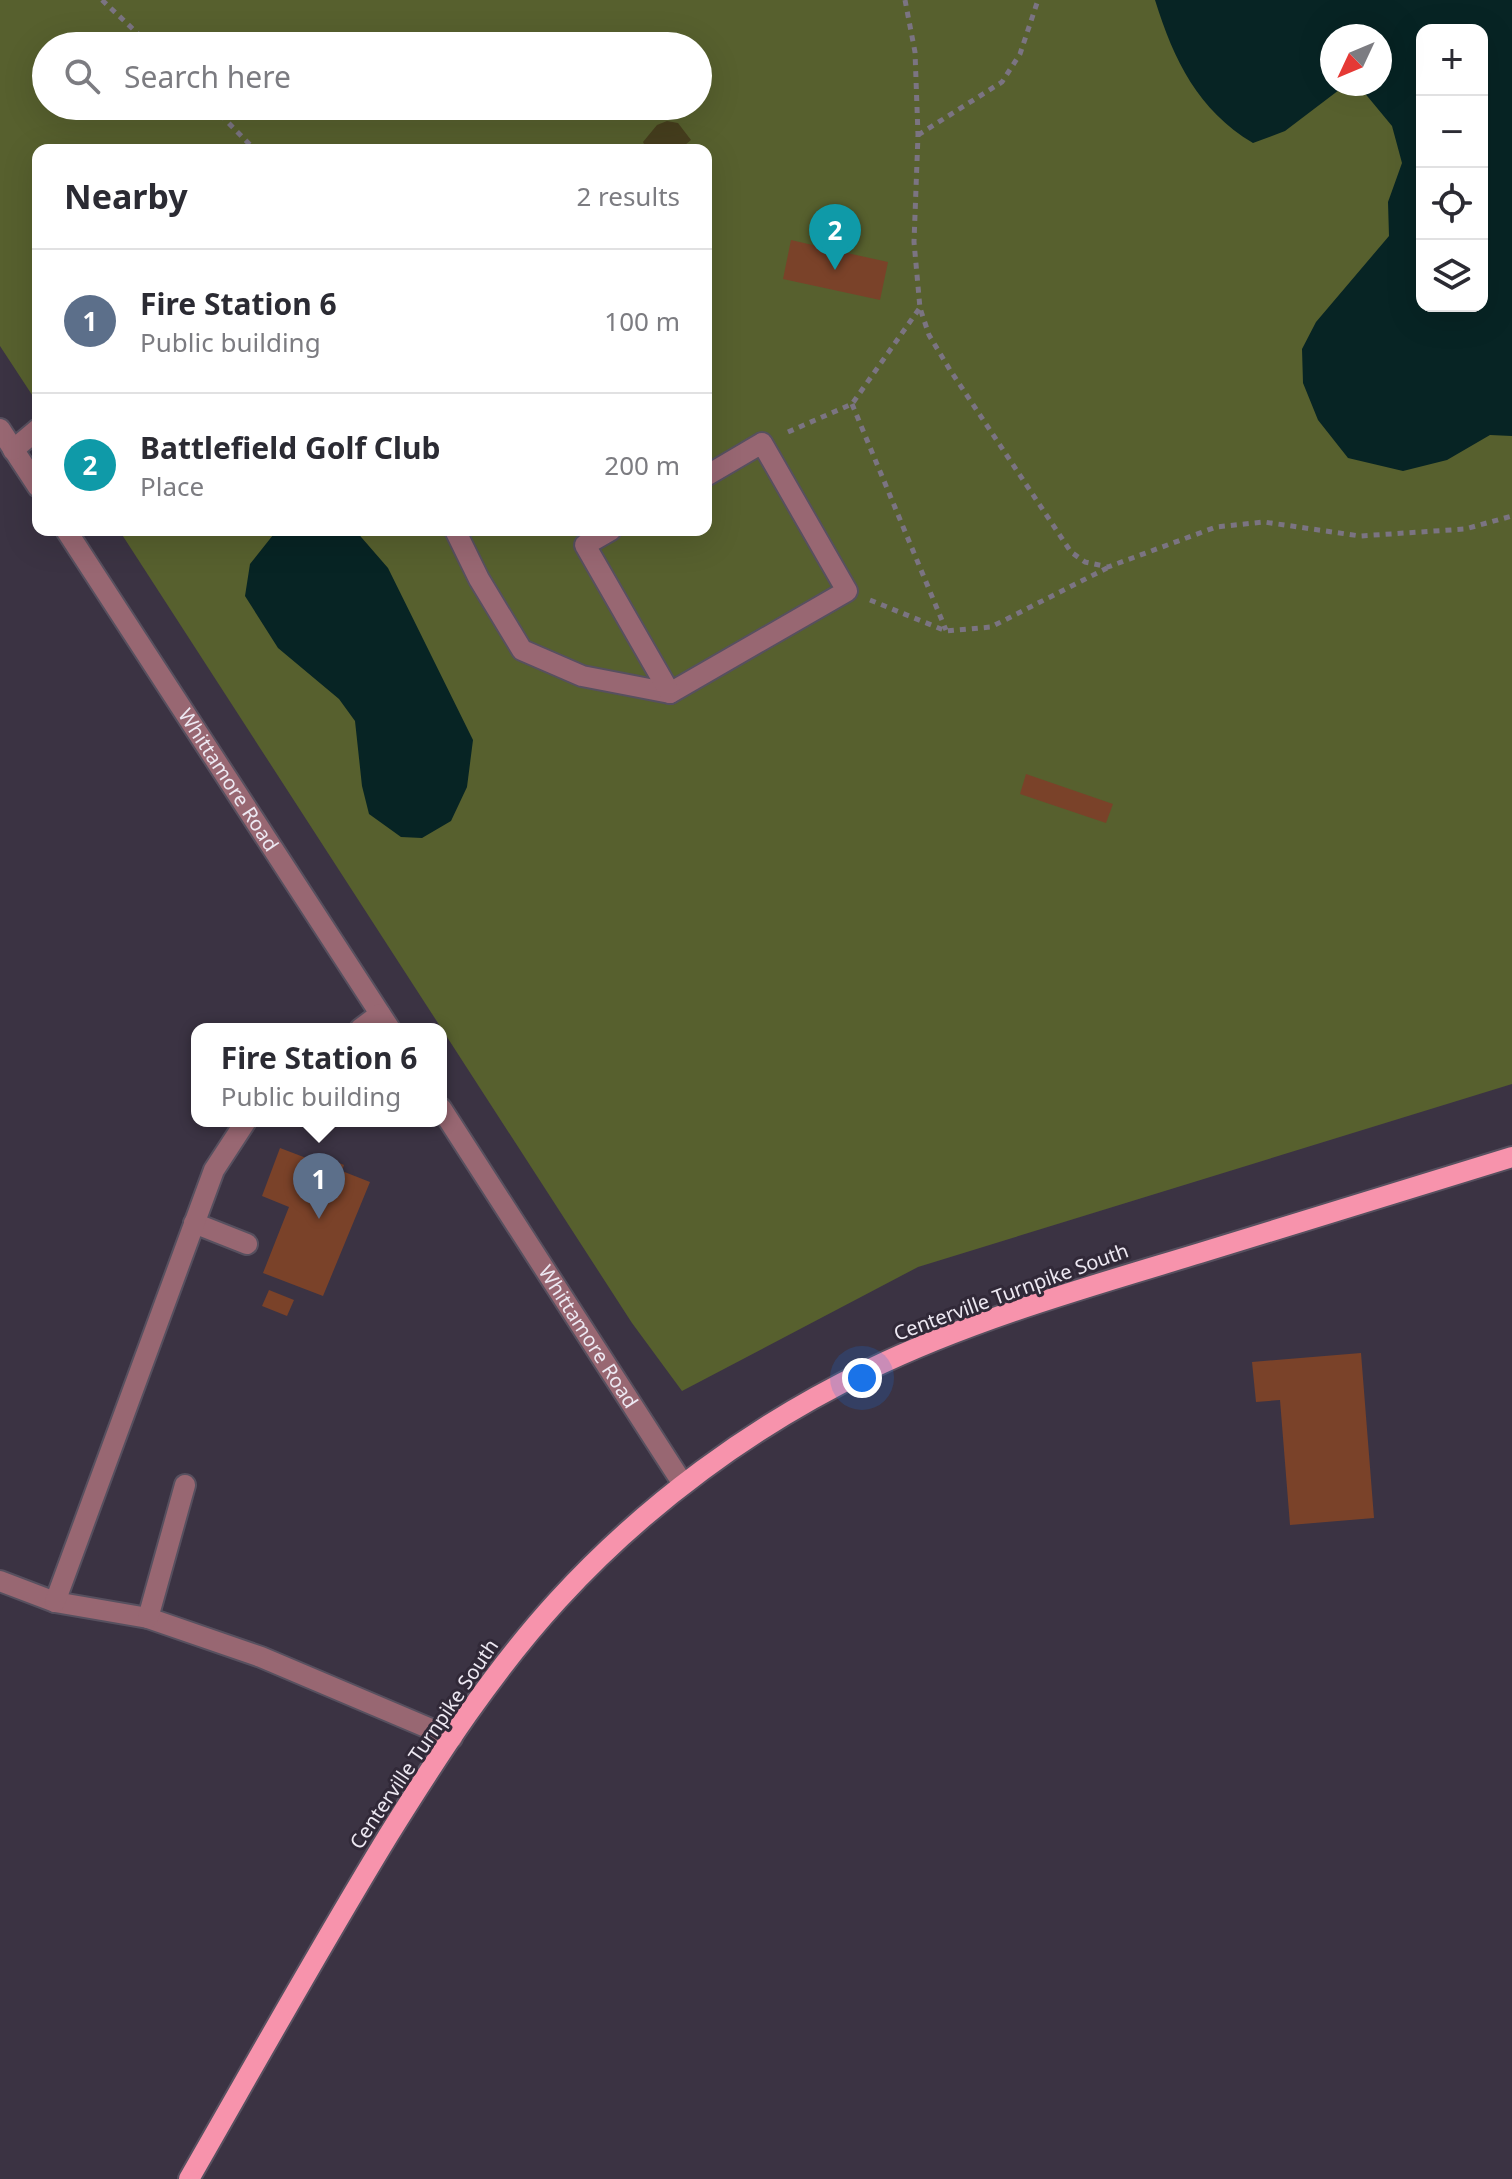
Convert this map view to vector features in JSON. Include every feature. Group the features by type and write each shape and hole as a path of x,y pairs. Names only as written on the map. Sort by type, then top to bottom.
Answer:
{"main road":[{"name":"Centerville Turnpike South","path":"189,2179 353,1893 452,1738 509,1659 558,1599 643,1517 683,1484 741,1442 823,1394 938,1340 1067,1293 1512,1157"}],"street":[{"path":"0,429 32,478"},
{"path":"13,450 32,434"},
{"path":"458,536 479,579 522,650 582,676 670,693 847,591 762,443 712,472"},
{"name":"Whittamore Road","path":"70,536 385,1021"},
{"path":"601,536 585,545 670,693"},
{"name":"Whittamore Road","path":"447,1117 683,1484"},
{"path":"55,1602 214,1170 242,1127"},
{"path":"194,1223 247,1244"},
{"path":"148,1618 185,1485"},
{"path":"0,1581 55,1602 148,1618 261,1657 452,1738"}],"path":[{"path":"102,0 136,32"},
{"path":"905,0 915,52 918,135 914,242 920,308 929,335 1048,522 1071,552 1085,562 1108,567"},
{"path":"918,135 1002,82 1020,54 1038,0"},
{"path":"226,120 249,144"},
{"path":"762,443 852,404 920,308"},
{"path":"852,404 946,631"},
{"path":"847,591 946,631 991,627 1108,567 1216,527 1264,522 1360,536 1465,529 1512,516"}],"green space":[{"path":"0,0 1512,0 1512,1084 918,1267 682,1391 632,1323 447,1037 447,1023 438,1023 123,536 712,536 712,144 32,144 32,395 0,346"}],"sand":[{"path":"667,121 678,123 691,140 686,144 644,144 657,125"}],"shaded area":[{"path":"1155,0 1512,0 1512,436 1490,435 1447,460 1403,471 1348,458 1318,420 1303,383 1302,349 1316,322 1389,236 1388,202 1402,163 1392,126 1367,96 1392,96 1392,24 1320,24 1320,96 1331,96 1285,131 1253,143 1234,130 1203,99 1190,82"},
{"path":"272,536 360,536 388,568 473,740 467,787 451,821 422,838 401,837 369,814 362,786 355,721 339,699 278,648 245,596 250,564"}],"building":[{"path":"821,228 833,231 829,249 888,262 880,300 783,279 791,240 817,246"},
{"path":"1026,774 1113,804 1106,823 1020,794"},
{"path":"280,1148 322,1164 325,1157 344,1165 342,1171 370,1182 323,1296 263,1273 289,1207 262,1196"},
{"path":"269,1290 294,1300 287,1316 262,1306"},
{"path":"1361,1353 1374,1518 1290,1525 1280,1400 1256,1402 1252,1362"}],"place":[{"name":"Battlefield Golf Club","path":"835,270"},
{"name":"Fire Station 6","path":"319,1219"}]}
